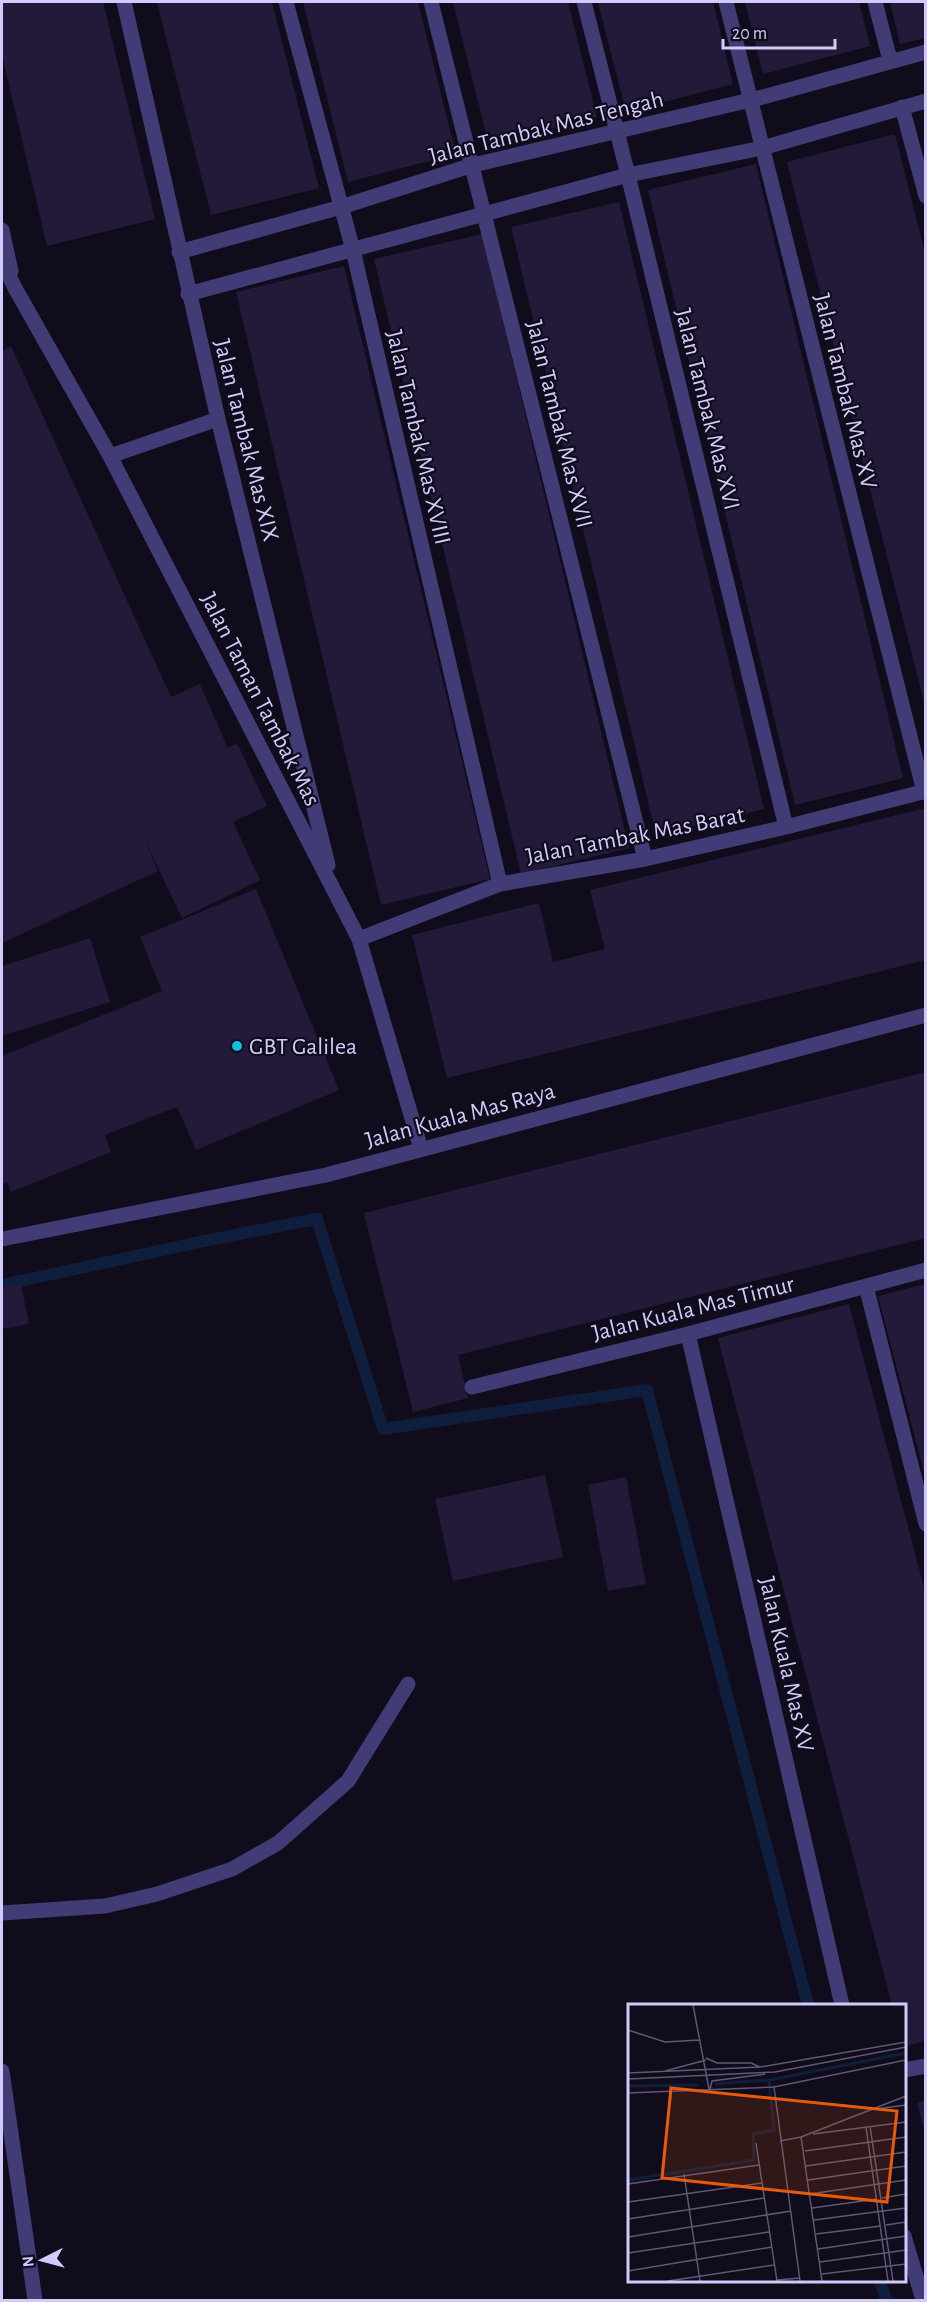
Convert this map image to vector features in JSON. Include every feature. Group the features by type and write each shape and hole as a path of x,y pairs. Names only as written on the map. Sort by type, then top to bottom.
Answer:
{"street":[{"name":"Jalan Tambak Mas XIX","path":"124,2 188,294 333,888"},
{"name":"Jalan Tambak Mas XVIII","path":"286,2 353,250 500,884"},
{"name":"Jalan Tambak Mas XVII","path":"431,2 645,858"},
{"name":"Jalan Tambak Mas XVI","path":"584,2 618,132 786,827"},
{"name":"Jalan Tambak Mas XV","path":"726,2 925,791"},
{"path":"874,2 890,60"},
{"name":"Jalan Tambak Mas Tengah","path":"179,252 341,207 473,165 618,132 926,52"},
{"path":"188,294 628,175 762,148 926,101"},
{"path":"902,107 926,196"},
{"name":"Jalan Taman Tambak Mas","path":"2,230 15,288"},
{"name":"Jalan Taman Tambak Mas","path":"2,261 110,456 359,939 421,1149"},
{"path":"110,456 218,419"},
{"name":"Jalan Tambak Mas Barat","path":"359,939 500,884 645,858 786,827 925,791"},
{"name":"Jalan Kuala Mas Raya","path":"2,1239 326,1175 926,1015"},
{"name":"Jalan Kuala Mas Timur","path":"472,1387 688,1334 926,1270"},
{"path":"866,1286 926,1524"},
{"name":"Jalan Kuala Mas XV","path":"688,1334 842,2004"},
{"path":"2,1912 105,1906 157,1894 241,1864 278,1843 348,1781 408,1684"},
{"path":"906,2070 926,2066"},
{"path":"2,2071 35,2301"},
{"path":"906,2243 923,2301"}],"building":[{"path":"2,2 103,2 155,219 47,246 2,55"},
{"path":"157,2 272,2 319,188 211,215"},
{"path":"303,2 418,2 456,154 348,182"},
{"path":"453,2 568,2 597,117 489,145"},
{"path":"598,2 713,2 733,84 626,112"},
{"path":"745,2 859,2 870,46 763,74"},
{"path":"890,2 926,2 926,38 900,44"},
{"path":"895,134 926,257 925,706 787,162"},
{"path":"756,164 903,778 795,805 648,190"},
{"path":"619,202 764,809 656,835 511,227"},
{"path":"482,234 629,848 521,874 374,259"},
{"path":"344,266 490,879 381,905 236,292"},
{"path":"11,346 171,697 200,684 228,748 237,743 267,806 233,822 260,880 182,918 142,834 158,871 2,943 2,351"},
{"path":"926,808 926,960 447,1078 412,935 539,903 553,962 605,949 590,890"},
{"name":"GBT Galilea","path":"256,889 339,1090 196,1150 177,1107 105,1135 111,1152 11,1192 7,1182 2,1184 2,1056 162,991 140,937"},
{"path":"90,938 110,1002 2,1036 2,966"},
{"path":"926,1072 926,1238 458,1355 468,1398 413,1412 364,1213"},
{"path":"21,1283 29,1324 2,1329 2,1287"},
{"path":"926,1284 926,1475 925,1476 878,1296"},
{"path":"849,1304 926,1595 926,2041 906,2046 906,2004 892,2004 718,1338"},
{"path":"545,1475 563,1557 453,1581 435,1499"},
{"path":"626,1477 646,1584 608,1591 588,1485"},
{"path":"926,2100 926,2133 925,2133 917,2103"}],"waterway":[{"path":"2,1285 317,1219 383,1429 647,1390 808,2004"},
{"path":"880,2281 886,2300"}],"place":[{"name":"GBT Galilea","path":"237,1046"}]}
